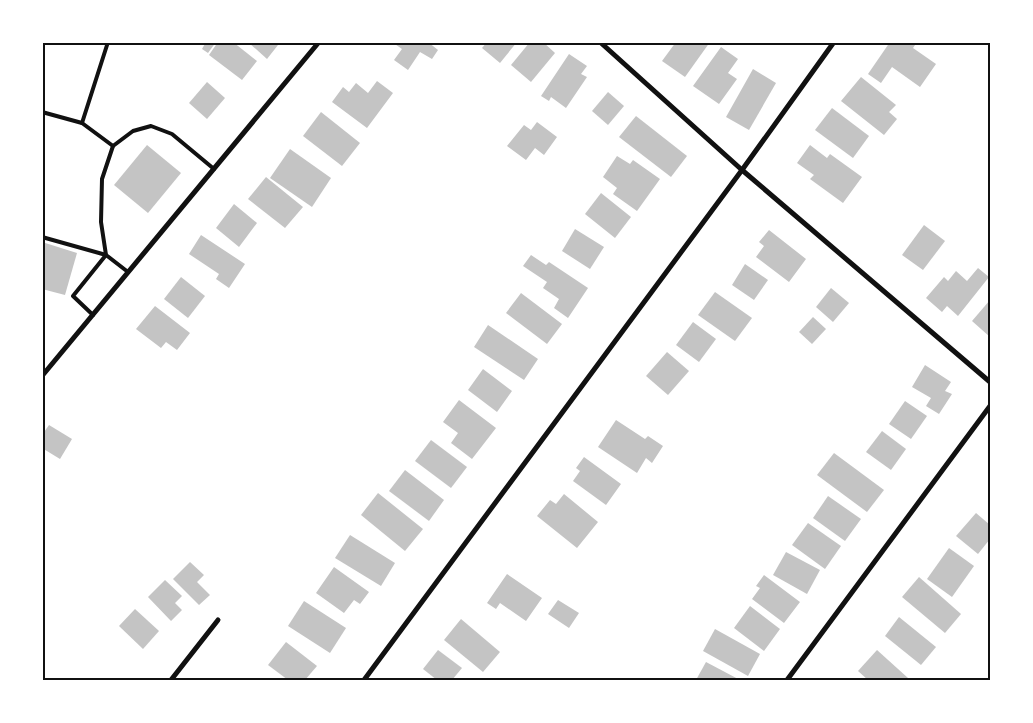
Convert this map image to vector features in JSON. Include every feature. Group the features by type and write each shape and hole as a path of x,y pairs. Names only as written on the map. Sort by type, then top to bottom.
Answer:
{"street":[{"path":"42,376 319,42"},
{"path":"600,42 742,170 990,382"},
{"path":"364,680 742,170 834,42"},
{"path":"787,680 990,406"},
{"path":"171,680 218,620"}],"lane":[{"path":"82,123 108,42"},
{"path":"42,112 82,123 114,146"},
{"path":"93,315 73,296 106,255 101,222 102,179 114,146 133,131 151,126 172,134 214,169"},
{"path":"42,237 106,255 128,272"}],"building":[{"path":"206,42 216,42 208,53 202,49"},
{"path":"218,42 233,42 257,61 242,80 209,55"},
{"path":"248,42 276,42 278,45 267,59"},
{"path":"392,42 428,42 438,50 432,59 420,52 408,70 394,60 402,49"},
{"path":"487,42 517,42 500,63 482,48"},
{"path":"530,42 543,42 555,53 531,82 511,65"},
{"path":"676,42 710,42 685,77 662,61"},
{"path":"890,42 917,42 913,48 936,64 920,87 892,67 881,83 868,74"},
{"path":"721,47 738,59 728,73 737,79 719,104 693,86"},
{"path":"569,54 587,66 581,74 587,77 566,108 551,97 549,101 541,96"},
{"path":"753,69 776,83 749,130 726,117"},
{"path":"861,77 896,105 889,112 897,119 884,135 841,101"},
{"path":"377,81 393,93 367,128 332,102 343,87 349,92 356,83 368,93"},
{"path":"207,82 225,98 207,119 189,103"},
{"path":"608,92 624,106 608,125 592,111"},
{"path":"832,108 869,136 853,158 815,130"},
{"path":"321,112 360,143 342,166 303,136"},
{"path":"636,116 687,156 671,177 619,137"},
{"path":"537,122 557,137 544,155 535,148 526,160 507,146 524,125 531,130"},
{"path":"147,145 181,173 148,213 114,185"},
{"path":"810,145 827,158 830,154 862,177 843,203 810,179 814,175 797,163"},
{"path":"290,149 331,178 312,207 270,178"},
{"path":"617,156 630,164 633,160 660,179 637,211 613,194 617,188 603,177"},
{"path":"266,177 303,207 285,228 248,199"},
{"path":"601,193 631,217 615,238 585,214"},
{"path":"234,204 257,223 239,247 216,228"},
{"path":"924,225 945,241 923,270 902,255"},
{"path":"575,229 604,247 590,269 562,251"},
{"path":"769,230 806,259 789,282 756,257 764,246 759,242"},
{"path":"201,235 245,264 229,288 216,279 219,274 189,254"},
{"path":"42,242 77,253 65,295 42,289"},
{"path":"531,255 546,265 549,262 588,288 568,318 554,308 559,299 543,288 547,282 523,266"},
{"path":"745,264 768,280 754,300 732,285"},
{"path":"978,268 989,277 958,316 947,306 942,312 926,298 944,277 948,281 956,271 967,281"},
{"path":"181,277 205,296 188,318 164,299"},
{"path":"831,288 849,303 833,322 816,307"},
{"path":"715,292 752,318 735,341 698,315"},
{"path":"521,293 562,324 547,344 506,313"},
{"path":"990,300 990,337 972,321"},
{"path":"155,306 190,333 177,350 166,342 161,348 136,329"},
{"path":"813,317 826,329 812,344 799,332"},
{"path":"693,322 716,339 699,362 676,345"},
{"path":"488,325 538,359 524,380 474,347"},
{"path":"667,352 689,371 668,395 646,376"},
{"path":"925,365 951,382 945,391 952,394 939,414 926,406 931,398 912,387"},
{"path":"483,369 512,391 497,412 468,390"},
{"path":"459,400 496,428 472,459 451,443 458,433 443,422"},
{"path":"905,401 927,416 911,439 889,424"},
{"path":"616,420 645,439 648,436 663,446 652,463 646,458 637,473 598,447"},
{"path":"49,425 72,439 60,459 42,448 42,435"},
{"path":"882,431 906,449 891,470 866,452"},
{"path":"431,440 467,467 451,488 415,461"},
{"path":"834,453 884,490 867,512 817,475"},
{"path":"584,457 621,484 606,505 573,481 580,471 576,468"},
{"path":"405,470 444,500 429,521 389,491"},
{"path":"378,493 423,529 405,551 361,515"},
{"path":"564,494 598,522 577,548 537,516 550,500 556,504"},
{"path":"828,496 861,519 845,541 813,518"},
{"path":"976,513 990,525 990,539 978,554 956,536"},
{"path":"808,523 841,546 825,569 792,545"},
{"path":"350,535 395,563 381,586 335,558"},
{"path":"949,548 974,566 952,597 927,579"},
{"path":"786,552 820,570 807,594 773,575"},
{"path":"190,562 204,575 197,582 210,595 199,605 173,579"},
{"path":"334,567 369,592 360,604 354,600 344,613 316,593"},
{"path":"507,574 542,598 526,621 500,603 496,609 487,603"},
{"path":"764,575 800,602 784,623 752,599 760,588 756,586"},
{"path":"919,577 961,614 945,633 902,597"},
{"path":"165,580 182,596 175,603 182,610 171,621 148,597"},
{"path":"558,600 579,613 569,628 548,614"},
{"path":"304,601 346,628 330,653 288,626"},
{"path":"750,606 780,629 764,651 734,628"},
{"path":"135,609 159,631 143,649 119,626"},
{"path":"899,617 936,647 921,665 885,636"},
{"path":"461,619 500,652 483,672 444,640"},
{"path":"715,629 760,654 748,676 703,651"},
{"path":"286,642 317,666 305,680 288,680 268,665"},
{"path":"438,650 462,668 452,680 437,680 423,669"},
{"path":"877,650 908,678 906,680 868,680 858,671"},
{"path":"706,662 740,680 696,680"}]}
